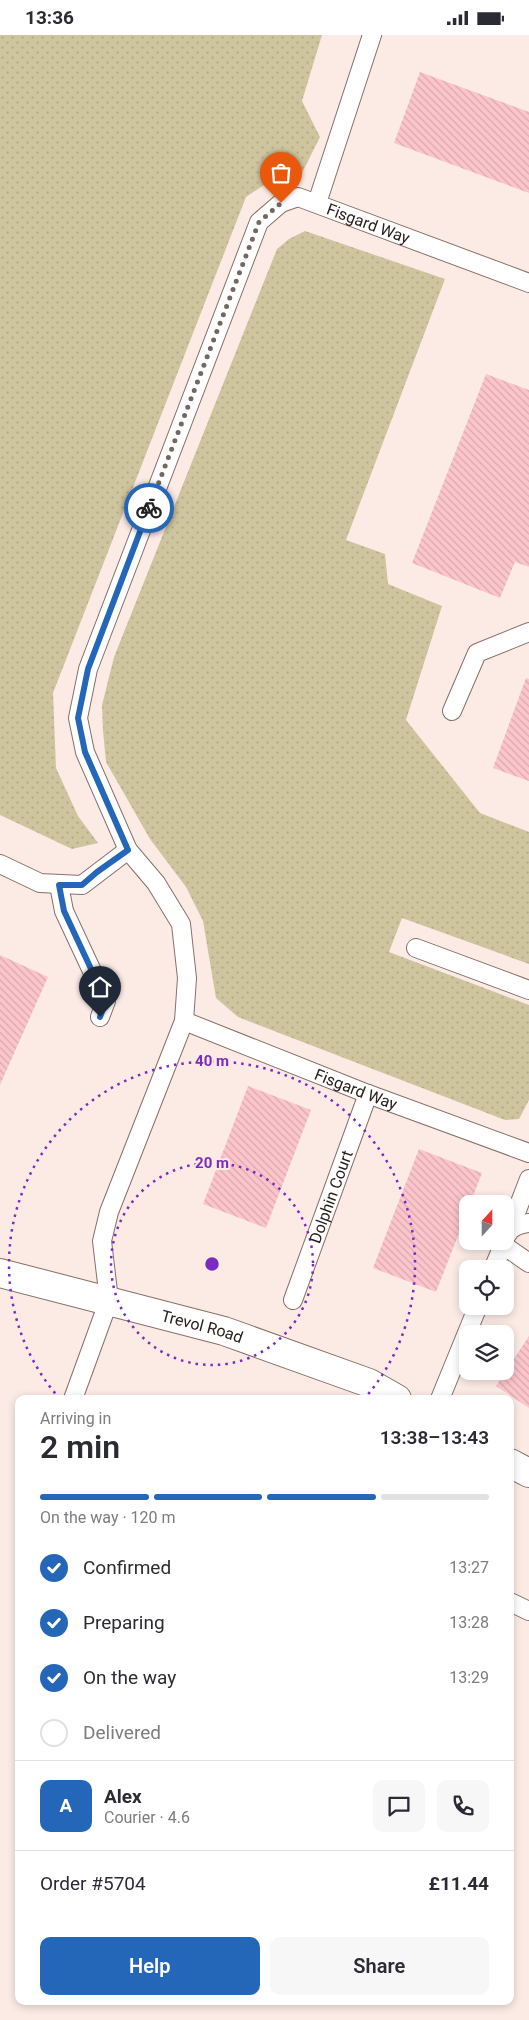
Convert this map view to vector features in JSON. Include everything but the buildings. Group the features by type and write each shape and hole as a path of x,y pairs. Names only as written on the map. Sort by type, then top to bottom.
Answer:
{"street":[{"name":"Trevol Road","path":"0,1273 224,1331 369,1383 390,1395"},
{"path":"514,1465 529,1473"}],"lane":[{"path":"317,203 372,35"},
{"name":"Fisgard Way","path":"109,1300 102,1241 109,1212 184,1021 187,978 181,924 156,883 128,850 85,752 78,718 88,669 259,222 281,203 298,197 529,283"},
{"path":"452,711 477,653 529,633"},
{"path":"0,863 40,883 82,885 128,850"},
{"path":"59,885 64,911 106,1001 100,1017"},
{"path":"416,947 529,990"},
{"name":"Fisgard Way","path":"184,1021 368,1094 529,1153"},
{"name":"Dolphin Court","path":"293,1300 368,1094"},
{"path":"514,1216 529,1179"},
{"path":"514,1229 519,1224 529,1223"},
{"path":"514,1248 529,1263"},
{"path":"74,1395 109,1300"},
{"path":"442,1395 474,1315"},
{"path":"514,1604 529,1611"}],"shaded area":[{"path":"0,35 322,35 302,101 320,137 301,175 270,181 246,197 53,693 56,768 78,816 98,843 72,849 0,815"},
{"path":"305,231 445,279 346,540 385,554 388,584 442,606 406,720 480,813 529,832 529,964 402,918 389,952 529,1005 529,1100 519,1119 505,1120 238,1017 216,998 203,921 186,887 150,839 106,762 102,705 114,657 277,249 289,239"}],"way so far":[{"path":"149,508 259,222 281,203"}],"route":[{"path":"100,1017 106,1001 100,984 88,965 64,911 59,885 82,885 128,850 85,752 78,718 88,669 149,508"}]}
